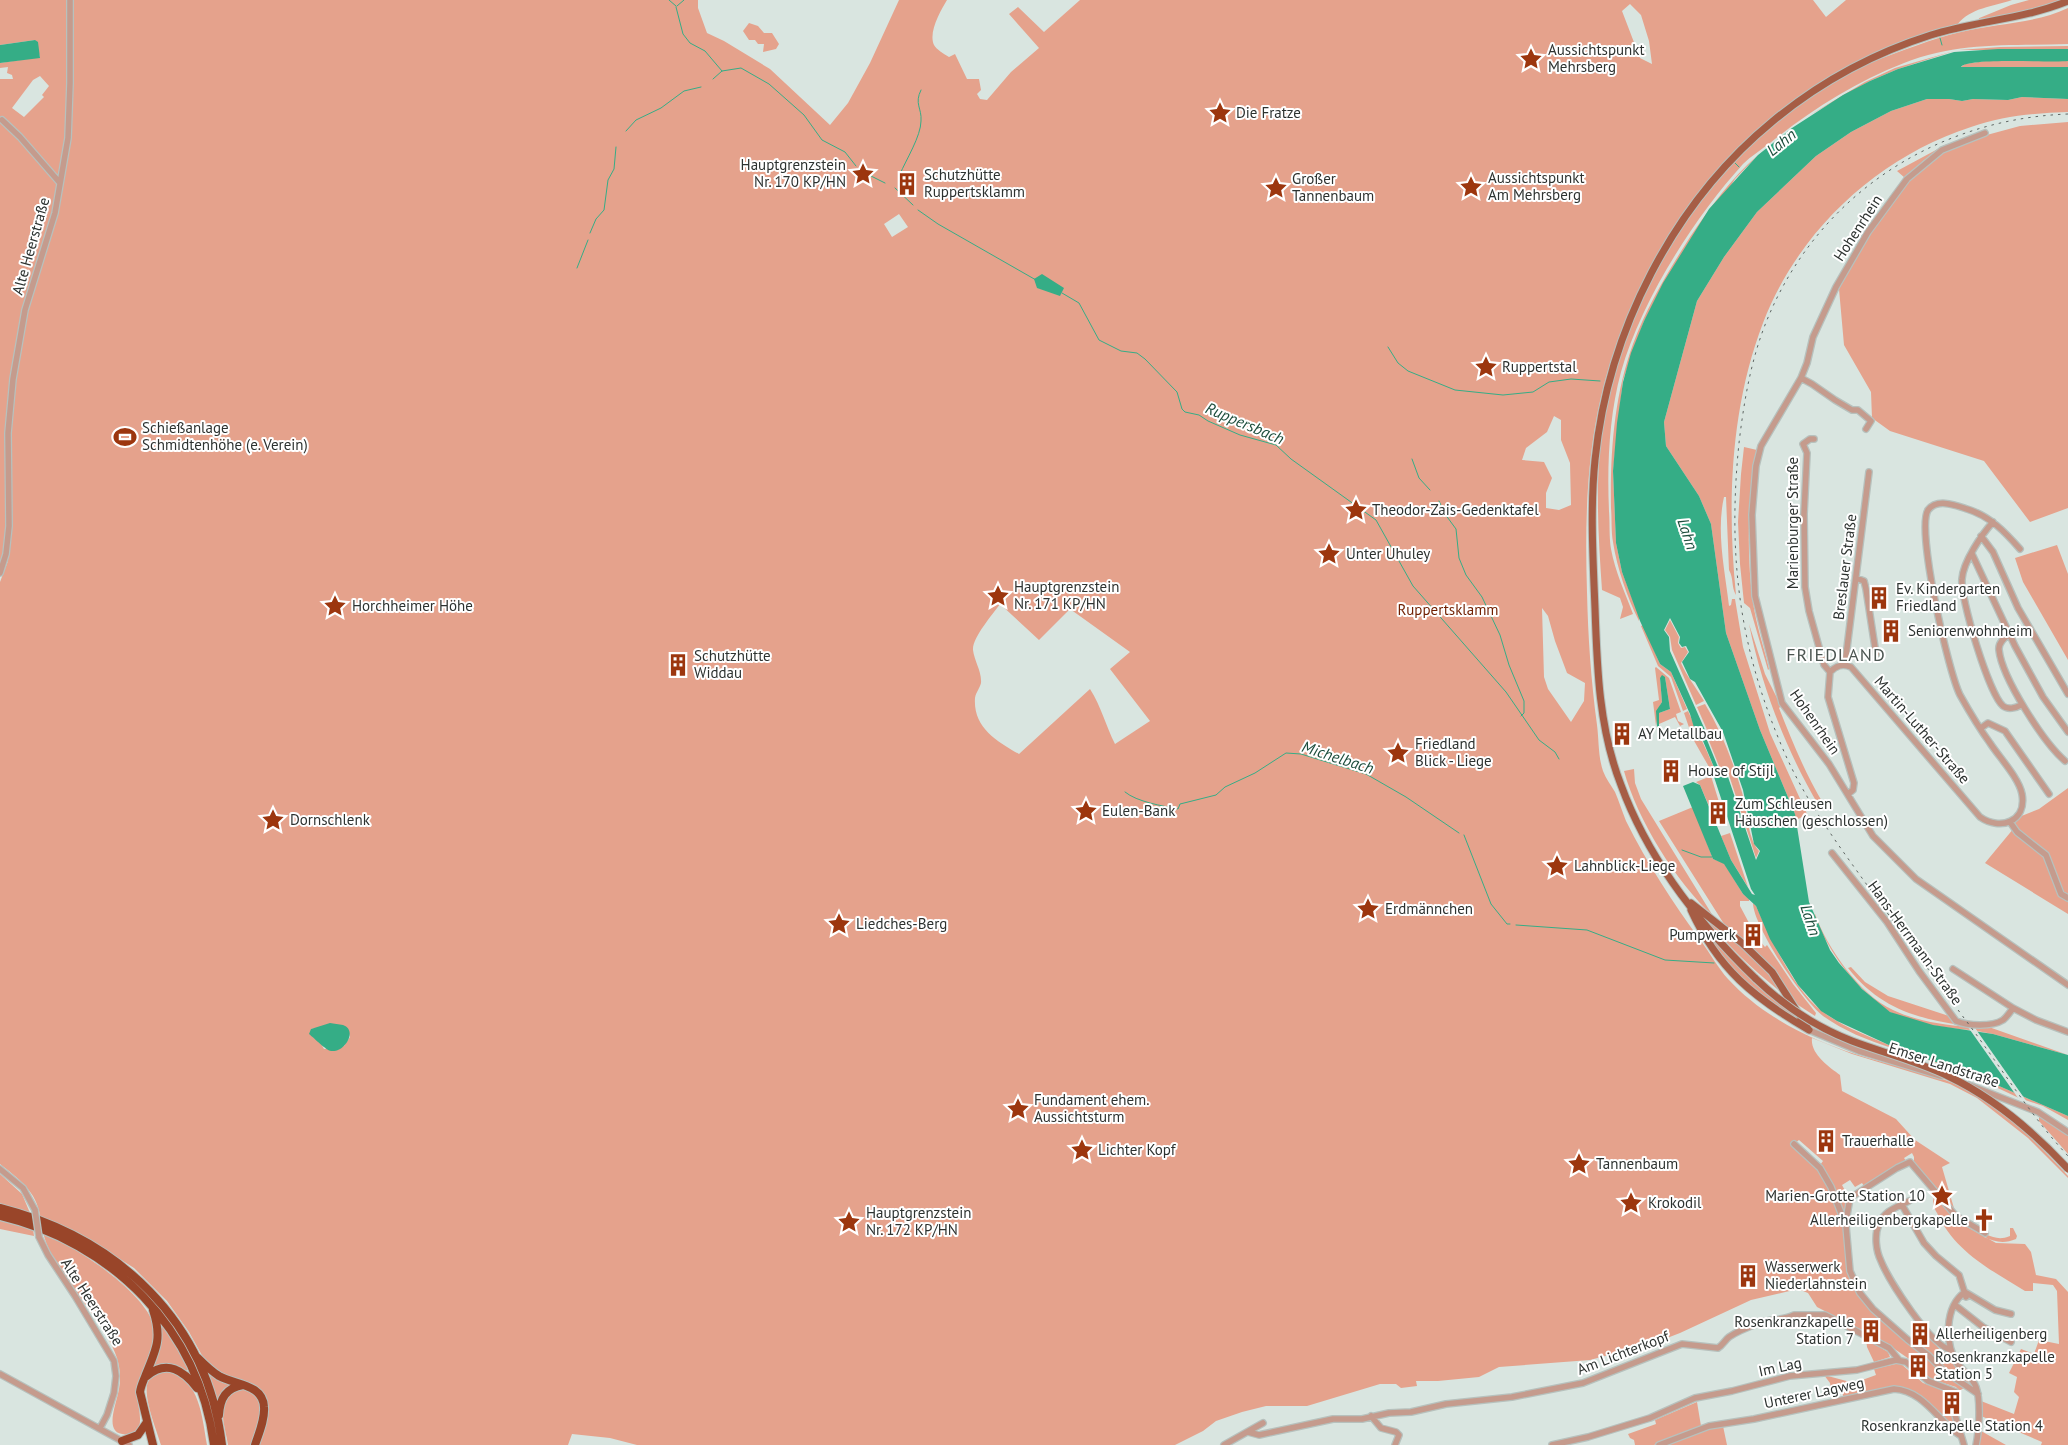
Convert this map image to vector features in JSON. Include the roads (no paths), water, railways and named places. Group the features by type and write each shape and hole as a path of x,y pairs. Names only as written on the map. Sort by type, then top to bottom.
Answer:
{"highway":[{"path":"0,1208 34,1217 84,1240 114,1259 140,1281 161,1303 195,1355 209,1390 219,1425 222,1445"},
{"path":"0,1216 44,1229 85,1249 117,1272 152,1306 183,1351 202,1394 214,1445"},
{"path":"152,1306 158,1326 158,1341 156,1352 141,1385 140,1396 153,1445"},
{"path":"195,1355 219,1376 244,1385 258,1393 264,1405 255,1445"},
{"path":"145,1377 158,1368 174,1368 189,1378 202,1394"},
{"path":"219,1425 222,1398 231,1389 244,1385"},
{"path":"126,1443 138,1435 147,1422"}],"main road":[{"path":"2068,2 2030,14 1962,27 1906,44 1848,71 1798,102 1752,139 1712,183 1672,239 1632,312 1623,336 1608,384 1594,460 1593,563 1598,675 1604,724 1611,754 1621,787 1650,846 1685,898 1718,939 1756,979 1787,1005 1824,1028 1850,1040 1934,1070 1974,1090 2022,1124 2068,1169"},
{"path":"1685,898 1699,928 1731,971 1764,1002 1809,1030"},
{"path":"1685,898 1742,943 1772,972 1809,1030"}],"street":[{"name":"Alte Heerstraße","path":"0,573 6,554 9,526 8,434 13,379 26,310 55,213 68,138 70,105 70,0"},
{"path":"2,120 20,137 60,183"},
{"name":"Hohenrhein","path":"1985,133 1952,145 1934,155 1914,172 1896,193 1868,232 1836,288 1813,337 1807,362 1800,378 1761,446 1756,466 1752,515 1755,596 1782,703 1829,764 1874,836 1916,879 2068,985"},
{"path":"1800,378 1852,410 1858,410 1870,421 1866,429"},
{"name":"Marienburger Straße","path":"1814,439 1810,439 1803,444 1807,453 1804,514 1805,587 1809,610 1824,665 1830,672"},
{"name":"Breslauer Straße","path":"1845,664 1869,472"},
{"path":"2020,549 1993,522 1976,512 1947,503 1937,504 1929,509 1926,517 1926,533 1939,627 1957,687 2022,793 2019,811 2014,820 2010,822 2017,832 2046,855 2062,894 2068,898"},
{"path":"1993,522 1981,536 1963,571 1963,588 1972,627 1996,696 2003,706 2011,708 2021,705"},
{"path":"1981,536 1993,552 2018,608 2068,694"},
{"path":"1972,554 2009,634 2043,698 2068,732"},
{"path":"1856,578 1864,581 1872,640 1876,645 1876,654"},
{"path":"2009,634 2004,638 1999,650 2009,680 2021,705 2056,753 2065,761"},
{"path":"1845,664 1834,668 1830,672 1828,697 1854,784 1853,790 1848,794"},
{"name":"Martin-Luther-Straße","path":"1845,664 1851,666 1980,817 1988,823 2010,822"},
{"path":"1981,728 1988,723 2005,731 2049,794"},
{"name":"Hans-Herrmann-Straße","path":"1832,853 1887,922 1919,971 1956,1021 1965,1025 1977,1026 1997,1022 2004,1020 2013,1008"},
{"name":"Hans-Herrmann-Straße","path":"1953,969 2013,1008 2036,1020 2068,1032"},
{"name":"Emser Landstraße","path":"1809,1030 1859,1051 1995,1094 2038,1112 2068,1132"},
{"path":"1794,1144 1821,1168 1846,1226"},
{"path":"1978,1394 1943,1370 1865,1300 1858,1291 1851,1273 1846,1226 1847,1206 1850,1197 1910,1162 1956,1216 1985,1233"},
{"name":"Alte Heerstraße","path":"0,1169 23,1188 35,1210 39,1237 48,1255 85,1311 114,1360 116,1376 114,1393 107,1415 100,1428"},
{"path":"1908,1201 1886,1213 1878,1226 1877,1237 1881,1262 1896,1289 1915,1316 1940,1346 1951,1350"},
{"path":"1902,1204 1924,1243 1959,1275 1966,1294 1996,1310 2011,1314"},
{"path":"1966,1294 1960,1296 1955,1305 1949,1327 1951,1350 1956,1362 1976,1386 1978,1394 1976,1445"},
{"path":"1955,1305 1983,1327 2011,1342"},
{"name":"Am Lichterkopf","path":"1248,1432 1259,1435 1333,1419 1353,1420 1371,1416 1411,1412 1446,1404 1512,1397 1583,1383 1682,1344 1718,1348 1724,1344 1727,1338 1742,1329 1774,1319 1790,1318 1794,1315 1824,1315 1889,1349 1899,1360"},
{"path":"1899,1360 1908,1363 1928,1381 1956,1392 1955,1416 1964,1445"},
{"name":"Im Lag","path":"1552,1445 1588,1437 1650,1418 1695,1398 1732,1391 1790,1376 1856,1370 1899,1360"},
{"path":"0,1374 126,1443"},
{"name":"Unterer Lagweg","path":"1659,1445 1709,1426 1754,1419 1894,1389 1910,1393 1920,1399 1952,1430 1962,1436"},
{"path":"1371,1416 1381,1428 1396,1432 1399,1435 1395,1445"},
{"name":"Am Lichterkopf","path":"1224,1445 1263,1423"}],"water":[{"path":"35,40 38,42 40,58 0,63 0,45"},
{"name":"Lahn","path":"1998,49 2068,49 2068,61 1993,61 1967,64 1961,67 2068,67 2068,99 2022,97 2008,100 1973,99 1962,101 1927,99 1891,111 1851,132 1816,156 1757,212 1724,257 1697,301 1664,422 1666,446 1699,496 1711,524 1726,633 1760,730 1795,814 1809,902 1830,950 1862,989 1890,1012 1933,1025 1993,1034 2068,1055 2068,1116 1967,1072 1892,1048 1821,1011 1798,985 1770,939 1756,906 1743,894 1724,864 1713,859 1683,786 1693,782 1700,785 1731,860 1752,894 1755,895 1751,889 1713,774 1716,772 1703,741 1698,741 1690,714 1671,672 1660,664 1640,621 1622,572 1616,543 1613,471 1623,382 1631,353 1663,283 1709,209 1758,155 1792,128 1843,95 1898,69 1954,52","holes":["1670,618 1680,637 1679,643 1682,647 1686,646 1689,652 1682,662 1690,679 1695,682 1723,732 1743,790 1754,844 1760,851 1756,860 1726,771 1720,772 1707,740 1709,739 1670,651 1669,637 1664,630"]},
{"path":"1042,274 1064,288 1060,296 1037,288 1034,279"},
{"path":"1662,675 1665,677 1670,709 1659,713 1659,726 1657,727 1656,711 1662,702 1660,678"},
{"path":"330,1023 343,1025 349,1031 348,1041 336,1051 327,1049 309,1034 311,1029"}],"waterway":[{"path":"669,0 676,6"},
{"name":"Ruppersbach","path":"677,6 684,0"},
{"name":"Ruppersbach","path":"676,7 683,34 690,43 705,51 722,71"},
{"path":"1940,38 1942,45"},
{"name":"Ruppersbach","path":"713,79 722,71 741,68 769,84 804,115 822,140 845,152 856,166"},
{"path":"626,131 636,120 661,108 684,91 701,87"},
{"path":"900,174 916,141 920,127 921,117 918,99 921,90"},
{"path":"590,233 596,219 604,210 608,180 614,169 616,147"},
{"path":"1735,163 1739,167"},
{"name":"Ruppersbach","path":"859,170 885,183"},
{"name":"Ruppersbach","path":"895,188 913,205"},
{"name":"Ruppersbach","path":"918,210 938,224 1036,280"},
{"path":"577,268 588,240"},
{"name":"Ruppersbach","path":"1062,293 1079,303 1099,340 1121,351 1137,353 1145,359 1177,392 1182,409 1185,412 1199,415 1240,435 1276,445 1291,459 1376,520 1413,586 1506,692 1539,740 1555,752 1559,759"},
{"path":"1388,347 1398,363 1408,371 1455,390 1503,395 1533,392 1549,382 1571,379 1600,381"},
{"path":"1412,459 1419,478 1430,490"},
{"path":"1439,501 1445,514 1456,529 1459,558 1466,575 1482,597 1500,635 1509,665 1524,701 1524,713 1521,716"},
{"name":"Michelbach","path":"1125,792 1143,801 1178,809 1180,804 1216,795 1225,787 1255,773 1286,753 1301,754 1366,774 1406,797 1459,833"},
{"name":"Michelbach","path":"1464,835 1491,904 1507,924 1510,924"},
{"name":"Ruppersbach","path":"1682,850 1701,857 1712,857"},
{"name":"Michelbach","path":"1516,925 1587,930 1665,960 1714,963"}],"railway":[{"path":"2068,114 2019,119 1972,131 1928,148 1887,172 1850,201 1817,236 1789,275 1761,335 1749,380 1741,427 1735,521 1736,559 1740,596 1754,668 1780,742 1797,778 1817,813 1850,862 2027,1106 2068,1156"}],"place":[{"name":"Aussichtspunkt Mehrsberg","path":"1531,59"},
{"name":"Die Fratze","path":"1220,113"},
{"name":"Hauptgrenzstein Nr. 170 KP/HN","path":"863,174"},
{"name":"Schutzhütte Ruppertsklamm","path":"907,184"},
{"name":"Aussichtspunkt Am Mehrsberg","path":"1471,187"},
{"name":"Großer Tannenbaum","path":"1276,188"},
{"name":"Ruppertstal","path":"1486,367"},
{"name":"Schießanlage Schmidtenhöhe (e. Verein)","path":"125,437"},
{"name":"Theodor-Zais-Gedenktafel","path":"1356,510"},
{"name":"Unter Uhuley","path":"1329,554"},
{"name":"Hauptgrenzstein Nr. 171 KP/HN","path":"998,596"},
{"name":"Ev. Kindergarten Friedland","path":"1879,598"},
{"name":"Horchheimer Höhe","path":"335,606"},
{"name":"Seniorenwohnheim","path":"1891,631"},
{"name":"Schutzhütte Widdau","path":"678,665"},
{"name":"AY Metallbau","path":"1622,734"},
{"name":"Friedland Blick - Liege","path":"1398,753"},
{"name":"House of Stijl","path":"1671,771"},
{"name":"Eulen-Bank","path":"1086,811"},
{"name":"Zum Schleusen Häuschen (geschlossen)","path":"1718,813"},
{"name":"Dornschlenk","path":"273,820"},
{"name":"Lahnblick-Liege","path":"1557,866"},
{"name":"Erdmännchen","path":"1368,909"},
{"name":"Liedches-Berg","path":"839,924"},
{"name":"Pumpwerk","path":"1753,935"},
{"name":"Fundament ehem. Aussichtsturm","path":"1018,1109"},
{"name":"Trauerhalle","path":"1826,1141"},
{"name":"Lichter Kopf","path":"1082,1150"},
{"name":"Tannenbaum","path":"1579,1164"},
{"name":"Marien-Grotte Station 10","path":"1942,1196"},
{"name":"Krokodil","path":"1631,1203"},
{"name":"Allerheiligenbergkapelle","path":"1984,1220"},
{"name":"Hauptgrenzstein Nr. 172 KP/HN","path":"849,1222"},
{"name":"Wasserwerk Niederlahnstein","path":"1748,1276"},
{"name":"Rosenkranzkapelle Station 7","path":"1871,1331"},
{"name":"Allerheiligenberg","path":"1920,1334"},
{"name":"Rosenkranzkapelle Station 5","path":"1918,1366"},
{"name":"Rosenkranzkapelle Station 4","path":"1952,1403"}],"district":[{"name":"FRIEDLAND","path":"1836,655"}],"park label":[{"name":"Ruppertsklamm","path":"1448,610"}]}
